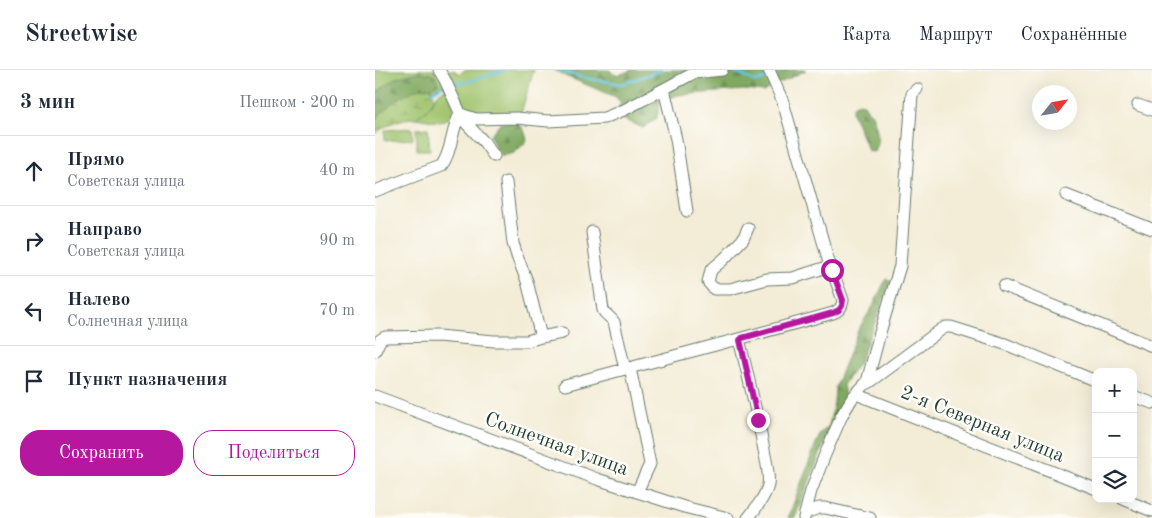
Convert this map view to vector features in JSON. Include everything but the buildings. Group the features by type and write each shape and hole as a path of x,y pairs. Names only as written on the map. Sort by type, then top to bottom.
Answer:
{"street":[{"path":"439,70 464,121 484,142 494,156"},
{"path":"461,114 476,119 517,118 547,121 604,118 624,110 694,74 722,70"},
{"path":"565,385 819,317 833,313 842,306 843,300 830,266 783,102 771,74"},
{"path":"664,89 676,139 687,211"},
{"path":"866,384 900,266 912,94 917,89"},
{"path":"1138,105 1152,110"},
{"path":"375,190 441,166 461,114"},
{"path":"505,182 513,243 527,281 541,337"},
{"path":"1066,195 1152,229"},
{"path":"748,228 743,239 711,270 708,282 714,289 730,289 767,279 793,278 830,266"},
{"path":"592,232 603,310 614,322 628,368 650,464 637,492"},
{"path":"1004,286 1152,346"},
{"path":"805,515 811,491 824,457 842,415 856,394 866,384 946,327 1005,344 1092,379"},
{"path":"375,351 380,340 385,336 438,336 527,342 562,333"},
{"path":"741,339 768,475 766,491 748,518"},
{"name":"2-я Северная улица","path":"856,394 1092,486"},
{"name":"Солнечная улица","path":"375,396 553,464 691,509 728,518"},
{"path":"1137,397 1152,403"},
{"path":"1133,503 1152,511"},
{"path":"805,515 819,508 825,508 870,518"}],"green space":[{"path":"375,70 434,70 444,84 431,90 431,88 439,83 381,89 375,94"},
{"path":"444,70 454,70 459,74 465,70 534,70 520,116 500,117 472,114 463,108"},
{"path":"554,70 610,70 613,74 619,75 631,70 806,70 763,92 744,90 678,95 660,102 657,118 643,128 614,113 621,103 616,97"},
{"path":"419,72 434,75 439,83 431,88 421,88 380,114 375,120 375,94 395,78"},
{"path":"421,88 431,88 434,96 428,108 416,118 394,122 375,134 375,120 385,109 401,97"},
{"path":"446,89 454,107 450,118 439,122 416,118 429,107 438,94"},
{"path":"859,103 864,104 872,114 875,123 878,143 874,152 868,151 852,112 853,106"},
{"path":"515,122 524,130 527,141 514,153 502,156 496,149 490,135 500,123"},
{"path":"412,128 413,139 385,141 385,130"},
{"path":"428,128 430,150 417,150 416,129"},
{"path":"886,279 891,281 860,361 843,385 845,396 795,518 788,518 816,443 821,433 829,425 835,387 859,328 872,308"}],"waterway":[{"path":"452,83 467,82 506,70"},
{"path":"555,70 585,78 622,84 662,70"},
{"path":"775,74 781,70"},
{"path":"731,71 757,82 769,77"},
{"path":"432,92 444,85"}],"route":[{"path":"758,420 740,340 839,310 843,300 832,270"}]}
